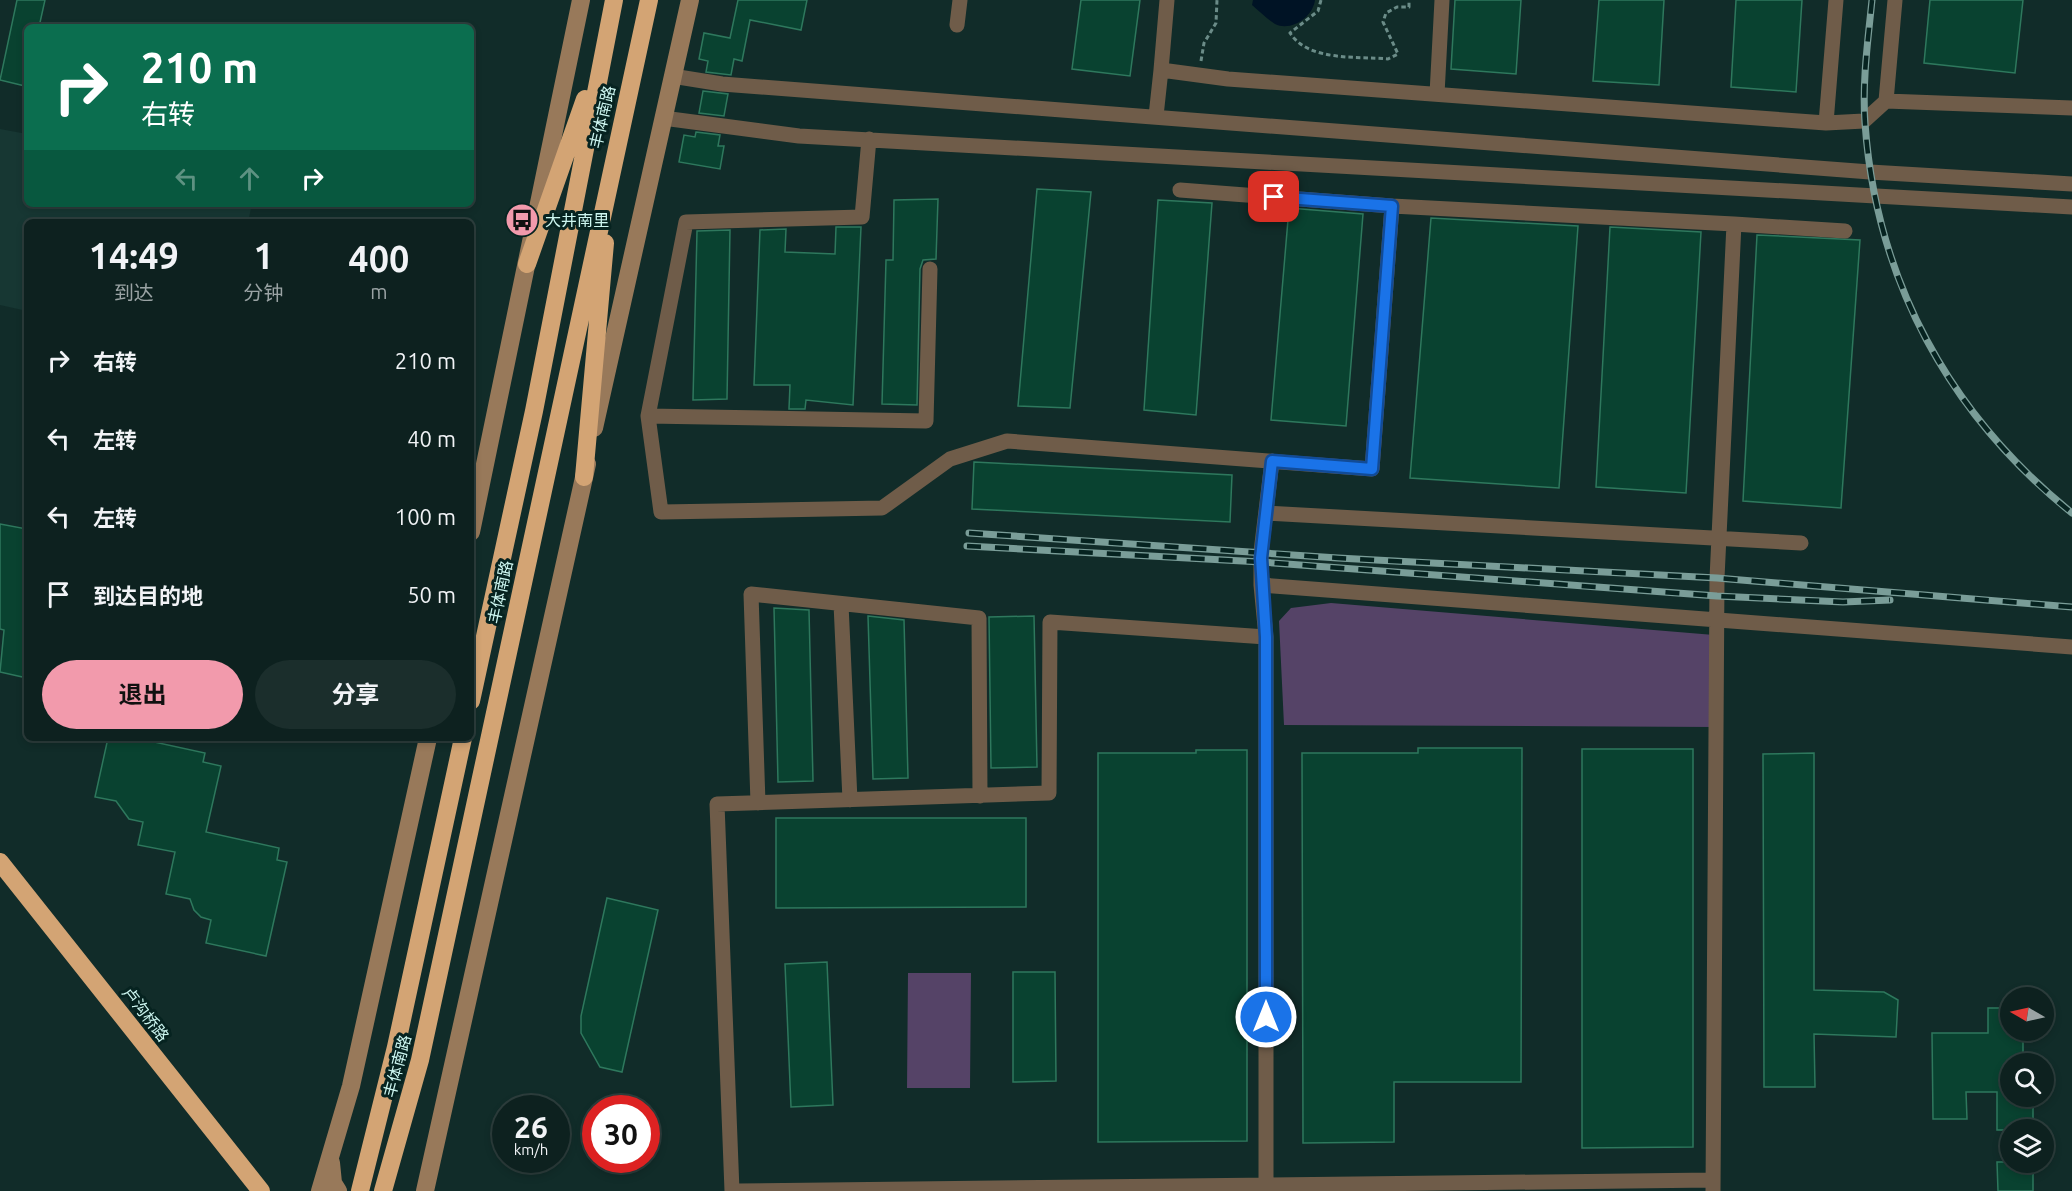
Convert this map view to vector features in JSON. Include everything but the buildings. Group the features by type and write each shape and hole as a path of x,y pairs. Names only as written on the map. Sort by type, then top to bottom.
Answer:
{"highway":[{"name":"丰体南路","path":"474,687 534,411 614,0"},
{"name":"丰体南路","path":"382,1191 420,1060 649,0"},
{"path":"526,264 606,41"},
{"path":"584,477 612,163"},
{"name":"丰体南路","path":"360,1191 396,1047 462,741"},
{"name":"卢沟桥路","path":"0,862 261,1191"}],"street":[{"path":"474,517 581,0"},
{"path":"425,1191 690,0"},
{"path":"957,25 960,0"},
{"path":"1156,116 1167,0"},
{"path":"1437,94 1442,0"},
{"path":"1826,123 1836,0"},
{"path":"1161,70 1437,94 1826,123 1864,121 1886,101 1895,0"},
{"path":"672,76 722,84 1870,172 2072,184"},
{"path":"1886,101 2072,104"},
{"path":"663,118 799,136 2072,207"},
{"path":"869,140 862,217 686,222 648,416 661,512 882,508 950,459 1007,441 1372,469 1392,206"},
{"path":"1180,190 1392,206 1845,231"},
{"path":"738,1191 1266,1184 1713,1185 1717,619 1734,224"},
{"path":"648,416 926,421 930,269"},
{"path":"1266,1184 1266,637 1261,585 1261,552 1268,513 1272,461"},
{"path":"1268,513 1801,543"},
{"path":"1261,585 2072,647"},
{"path":"758,803 751,594 979,618 980,796"},
{"path":"841,604 850,800"},
{"path":"732,1191 717,804 1049,794 1050,622 1266,637"},
{"path":"320,1191 351,1086 427,741"},
{"path":"331,1159 333,1183 338,1191"}],"path":[{"path":"1201,75 1204,43 1216,23 1216,0"},
{"path":"1320,0 1318,11 1290,33 1295,41 1309,51 1388,59 1398,54 1383,22 1386,13 1397,7 1409,7 1409,0"}],"shaded area":[{"path":"0,129 24,133 24,207 251,207 249,219 24,219 24,310 0,305"},
{"path":"1331,603 1714,635 1716,727 1284,725 1279,621 1291,608"},
{"path":"908,973 971,973 970,1088 907,1088"}],"water":[{"path":"1253,0 1315,0 1306,17 1294,24 1281,26 1269,20 1252,5"}],"railway":[{"path":"1872,0 1865,77 1865,123 1872,181 1885,236 1903,289 1926,340 1955,387 1989,432 2028,474 2072,513"},
{"path":"969,533 1338,558 1717,578 2072,607"},
{"path":"967,546 1261,562 1717,596 1843,602 1890,600"}],"place":[{"name":"大井南里","path":"522,220"}],"route":[{"path":"1266,1017 1266,637 1261,585 1261,552 1268,513 1272,461 1372,469 1392,206 1274,197"}]}
